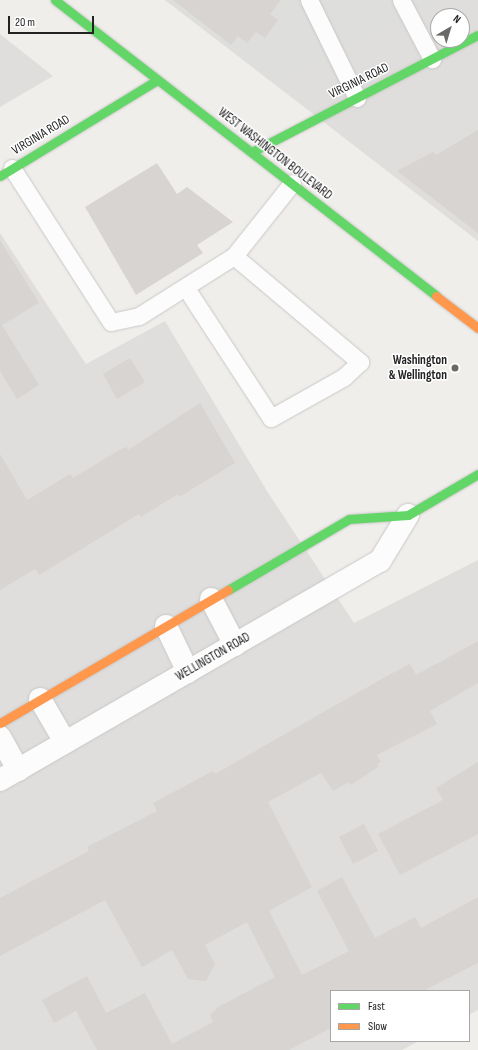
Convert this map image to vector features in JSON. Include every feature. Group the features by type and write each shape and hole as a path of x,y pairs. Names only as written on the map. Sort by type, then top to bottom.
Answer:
{"street":[{"name":"WEST WASHINGTON BOULEVARD","path":"55,0 478,328"},
{"name":"VIRGINIA ROAD","path":"252,152 478,35"},
{"name":"VIRGINIA ROAD","path":"6,172 157,80"},
{"name":"WELLINGTON ROAD","path":"0,723 349,519 408,515 478,474"},
{"name":"WELLINGTON ROAD","path":"9,775 380,561 408,515"},
{"path":"211,599 235,645"},
{"path":"166,626 188,672"},
{"path":"40,699 65,742"},
{"path":"0,737 9,775"}],"lane":[{"path":"309,0 357,98"},
{"path":"401,0 432,59"},
{"path":"6,172 111,322 139,316 186,288 234,256 292,183"},
{"path":"186,288 271,418 344,377 360,362 234,256"}],"shaded area":[{"path":"165,0 478,0 478,241"},
{"path":"165,0 436,0 284,78 265,76"},
{"path":"0,34 53,76 0,107"},
{"path":"0,233 86,364 165,321 267,491 354,623 478,560 478,1010 470,1014 470,990 330,990 330,1042 417,1042 402,1050 0,1050"}],"building":[{"path":"173,0 281,0 270,14 278,20 265,38 256,32 247,43 238,36 231,45"},
{"path":"478,130 478,233 397,171 433,152 436,155"},
{"path":"157,163 177,194 187,187 233,222 197,245 203,253 136,295 85,207"},
{"path":"0,240 39,303 2,325 39,385 17,399 0,371"},
{"path":"130,358 145,382 117,399 103,374"},
{"path":"200,403 235,463 179,497 178,494 141,517 139,514 39,575 35,569 0,590 0,454 27,500 70,474 73,478 121,449 127,447 128,450"},
{"path":"478,641 478,683 430,711 437,724 377,755 381,762 377,764 378,767 351,785 349,782 333,791 321,773 268,802 312,887 269,911 302,975 349,951 317,891 342,877 375,938 415,917 421,928 478,897 478,963 425,990 330,990 330,1029 289,1050 97,1050 76,1011 54,1023 42,1000 87,976 106,1013 145,993 172,1044 213,1022 210,1015 218,1007 275,977 247,922 205,945 215,964 206,981 188,979 172,950 142,967 105,900 0,956 0,898 89,851 87,847 157,811 153,803 213,771 215,774 387,676 410,664 416,675"},
{"path":"478,762 478,834 400,875 378,834 443,800 436,788"},
{"path":"364,824 378,851 353,864 339,837"}],"traffic: fast":[{"path":"55,0 436,296"},
{"path":"252,152 478,35"},
{"path":"0,176 157,80"},
{"path":"228,590 349,519 408,515 478,474"}],"traffic: slow":[{"path":"436,296 478,328"},
{"path":"0,723 228,590"}],"place":[{"name":"Washington & Wellington","path":"455,368"}]}
